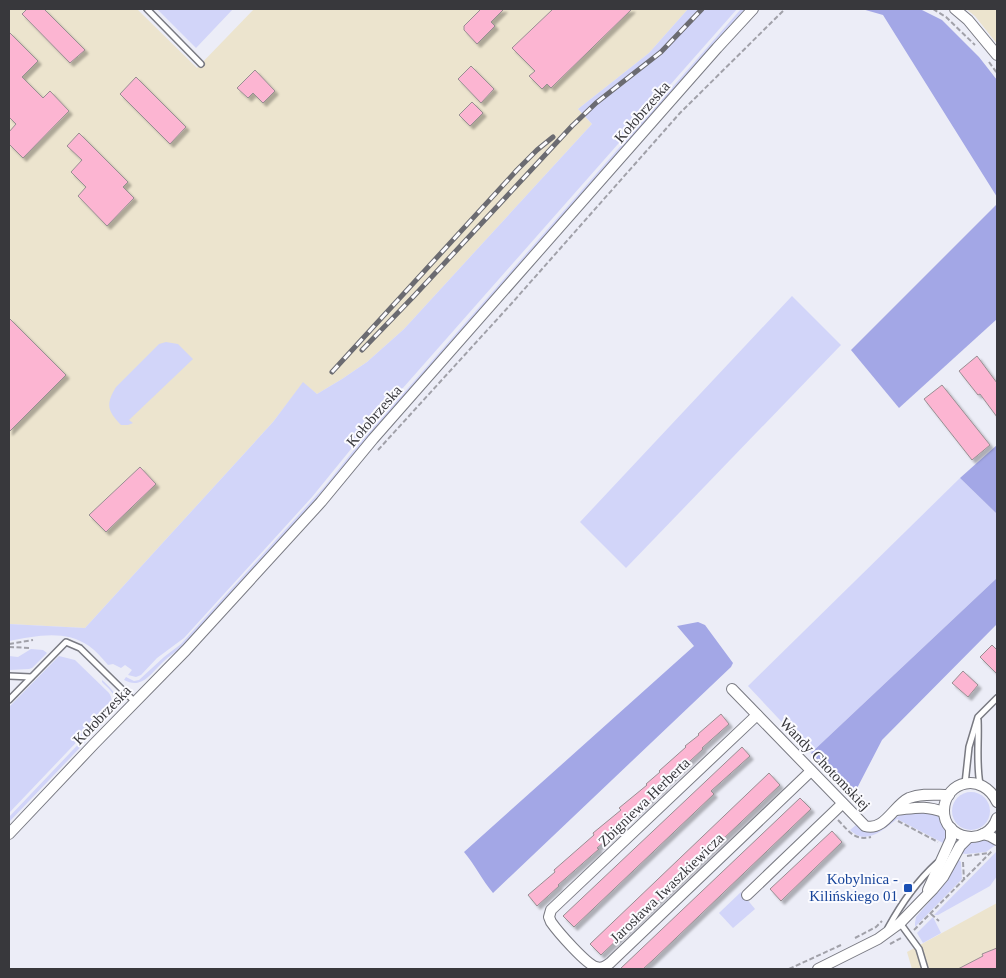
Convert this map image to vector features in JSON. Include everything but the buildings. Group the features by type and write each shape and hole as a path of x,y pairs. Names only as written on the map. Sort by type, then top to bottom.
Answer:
{"street":[{"name":"Kołobrzeska","path":"9,834 186,650 321,502 373,439 753,9"},
{"path":"955,9 968,20 997,55"},
{"name":"Wandy Chotomskiej","path":"732,689 864,826 876,826 896,810"},
{"name":"Zbigniewa Herberta","path":"551,910 757,714"},
{"name":"Jarosława Iwaszkiewicza","path":"551,910 549,917 557,930 591,965 603,968 811,772"},
{"path":"997,802 993,793 983,786 976,783 965,784 956,788 948,795 944,812 945,819 951,828 963,836 969,837 991,830 997,820"},
{"path":"983,786 997,783"},
{"path":"896,810 902,802 918,795 948,795"},
{"path":"748,895 842,804"},
{"path":"896,810 923,806 944,812"},
{"path":"925,897 943,858 950,839 951,828"},
{"path":"983,834 997,840"},
{"path":"818,969 885,934 900,922 943,877 960,846 969,837"}],"lane":[{"path":"147,9 201,64"},
{"path":"9,700 66,642 80,648 135,702"},
{"path":"9,676 31,677"},
{"path":"965,784 968,748 978,717 997,698"},
{"path":"978,717 979,743 977,759 983,786"},
{"path":"885,934 901,905 925,874 943,858"},
{"path":"900,922 919,949 925,969"}],"path":[{"path":"933,9 946,17 975,46"},
{"path":"986,59 997,72"},
{"path":"9,646 33,640"},
{"path":"9,646 30,648"},
{"path":"964,880 962,857 990,853"},
{"path":"931,914 940,921"},
{"path":"850,941 876,927 886,916"},
{"path":"789,969 841,945"}],"shaded area":[{"path":"9,9 137,9 197,68 254,9 688,9 649,53 578,109 592,124 404,329 367,362 317,394 303,383 273,422 85,628 9,624"},
{"path":"157,9 233,9 196,48"},
{"path":"688,9 737,9 373,422 312,497 184,638 157,658 141,675 136,677 128,675 132,670 125,665 121,668 113,664 108,665 89,646 70,637 50,635 9,641 9,624 85,628 273,422 303,382 317,394 367,362 404,329 592,124 578,109 649,53"},
{"path":"741,9 745,9 393,408 312,506 182,647 141,682 130,683 124,680 126,677 134,681 139,680 181,644 325,486 358,445"},
{"path":"862,9 920,9 942,20 979,57 997,80 997,197 883,15"},
{"path":"966,9 997,9 997,44 975,16"},
{"path":"997,204 997,319 899,408 851,350"},
{"path":"792,296 841,345 626,568 580,522"},
{"path":"166,342 178,344 193,359 129,420 133,423 121,425 113,416 109,403 116,387 159,344"},
{"path":"997,445 997,514 960,478"},
{"path":"960,478 997,514 997,578 811,753 748,686"},
{"path":"997,578 997,624 882,740 853,796 811,753"},
{"path":"698,622 705,625 733,663 731,667 493,893 464,852 694,646 677,626"},
{"path":"31,649 43,650 47,653 32,668 9,670 9,656 18,657"},
{"path":"59,656 75,660 109,693 111,703 108,709 9,813 9,707"},
{"path":"102,680 116,697 115,711 9,822 9,817 110,711 114,702 114,695"},
{"path":"971,792 984,798 990,811 984,824 971,830 958,824 952,811 958,798"},
{"path":"913,810 936,814 945,828 945,844 897,819 874,835 862,837 850,830 856,825 866,831 874,831"},
{"path":"985,840 997,844 986,852 960,853 968,844"},
{"path":"997,851 997,876 990,886 938,915 934,915"},
{"path":"957,858 961,862 962,879 915,927 916,917 937,893"},
{"path":"741,892 755,909 733,928 719,913"},
{"path":"997,903 997,969 912,969 907,952"},
{"path":"933,917 941,933 923,943 917,933"}],"railway":[{"path":"362,350 572,126 596,103 661,52 702,9"},
{"path":"332,372 517,170 553,137"}],"place":[{"name":"Kobylnica - Kilińskiego 01","path":"908,888"}]}
